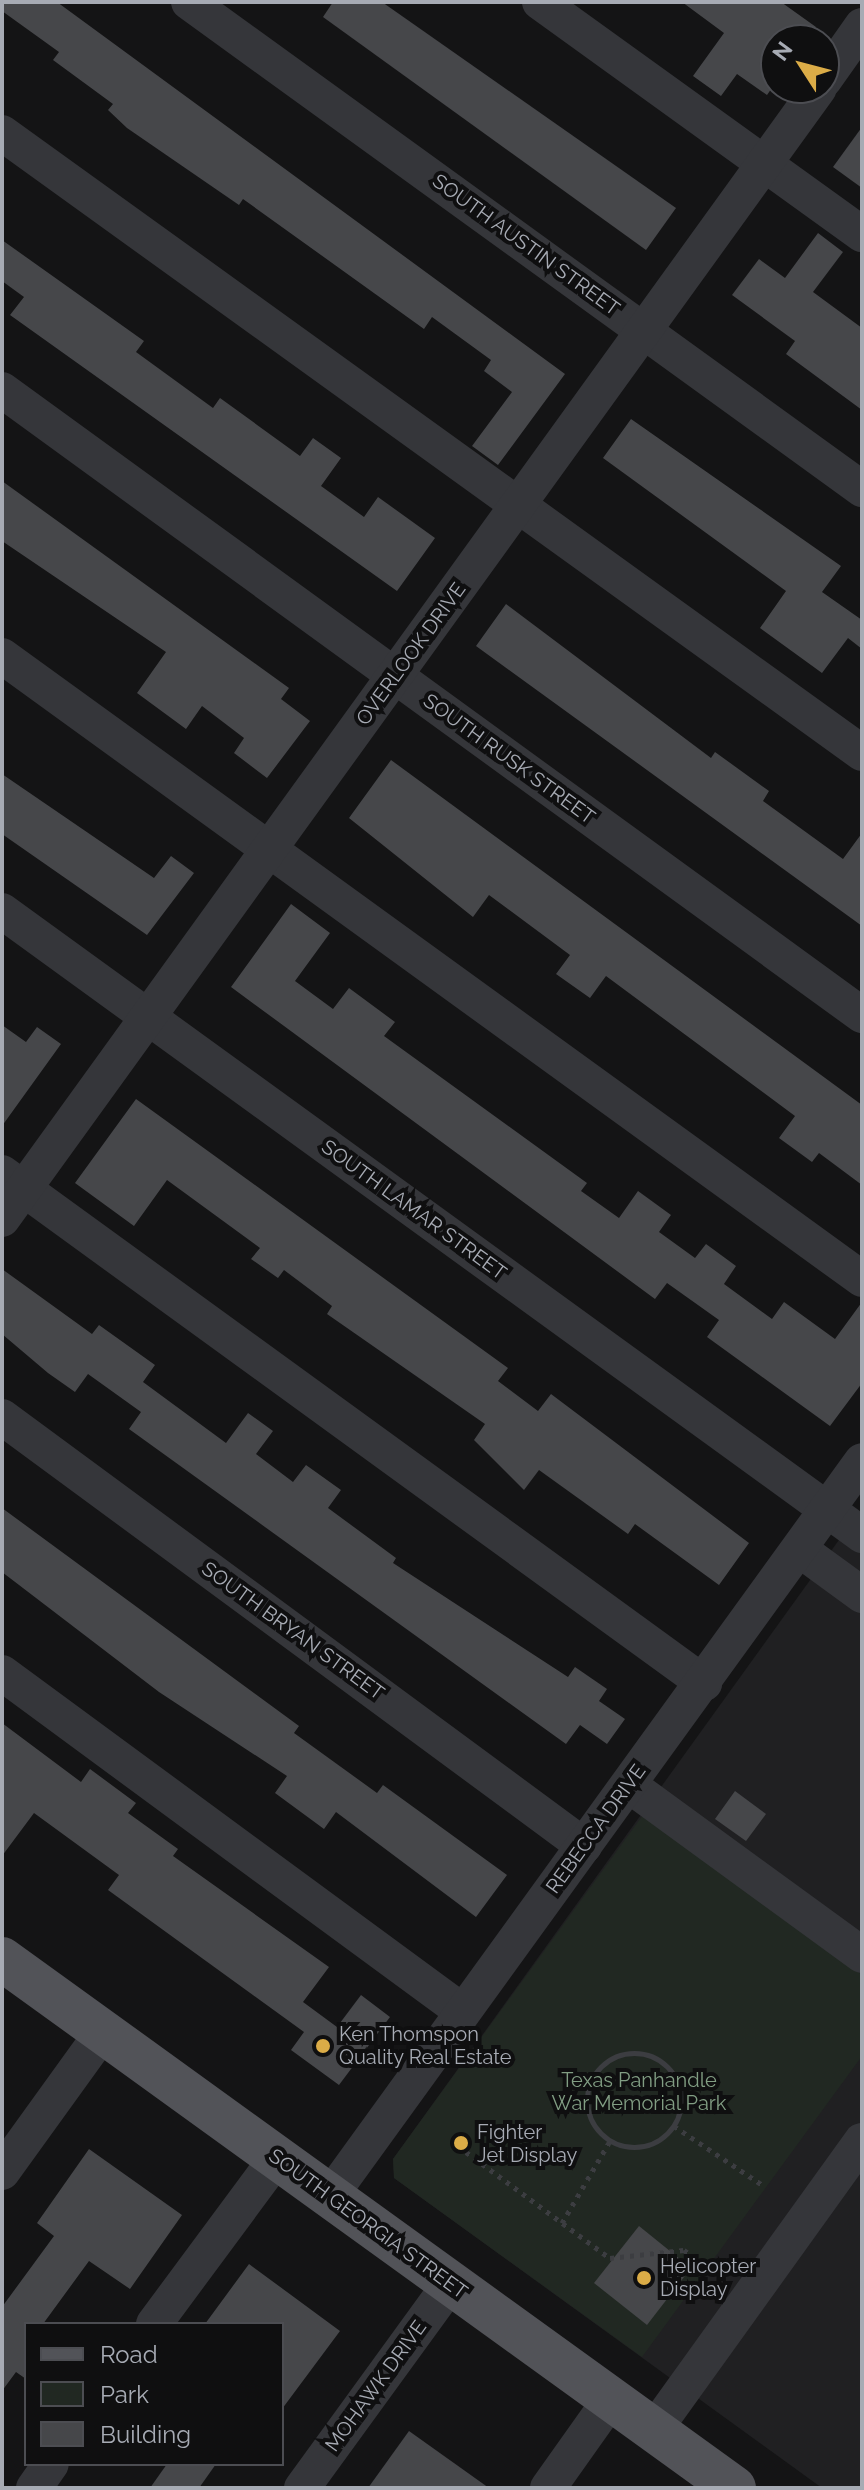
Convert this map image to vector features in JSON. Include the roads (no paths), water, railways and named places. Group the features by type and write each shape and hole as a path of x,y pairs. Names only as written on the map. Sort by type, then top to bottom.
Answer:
{"main road":[{"name":"SOUTH GEORGIA STREET","path":"2,1959 734,2488"}],"street":[{"name":"SOUTH AUSTIN STREET","path":"189,2 862,489"},
{"path":"540,2 862,234"},
{"path":"840,57 862,26"},
{"name":"OVERLOOK DRIVE","path":"2,1219 13,1181 148,1017 808,104"},
{"path":"2,133 862,753"},
{"name":"SOUTH RUSK STREET","path":"2,390 862,1015"},
{"path":"2,656 862,1279"},
{"name":"SOUTH LAMAR STREET","path":"2,911 862,1535"},
{"path":"13,1181 704,1683"},
{"name":"SOUTH BRYAN STREET","path":"2,1417 584,1846"},
{"name":"REBECCA DRIVE","path":"330,2196 862,1461"},
{"path":"799,1549 862,1595"},
{"path":"2,1673 463,2012"},
{"path":"629,1785 862,1955"},
{"path":"2,2172 103,2032"},
{"path":"654,2430 862,2141"},
{"path":"155,2322 277,2158"},
{"name":"MOHAWK DRIVE","path":"307,2486 451,2283"},
{"path":"548,2488 611,2399"},
{"path":"34,2488 50,2466"}],"place":[{"name":"Ken Thomspon Quality Real Estate","path":"323,2046"},
{"name":"Fighter Jet Display","path":"461,2143"},
{"name":"Helicopter Display","path":"644,2278"}],"park label":[{"name":"Texas Panhandle War Memorial Park","path":"639,2092"}]}
